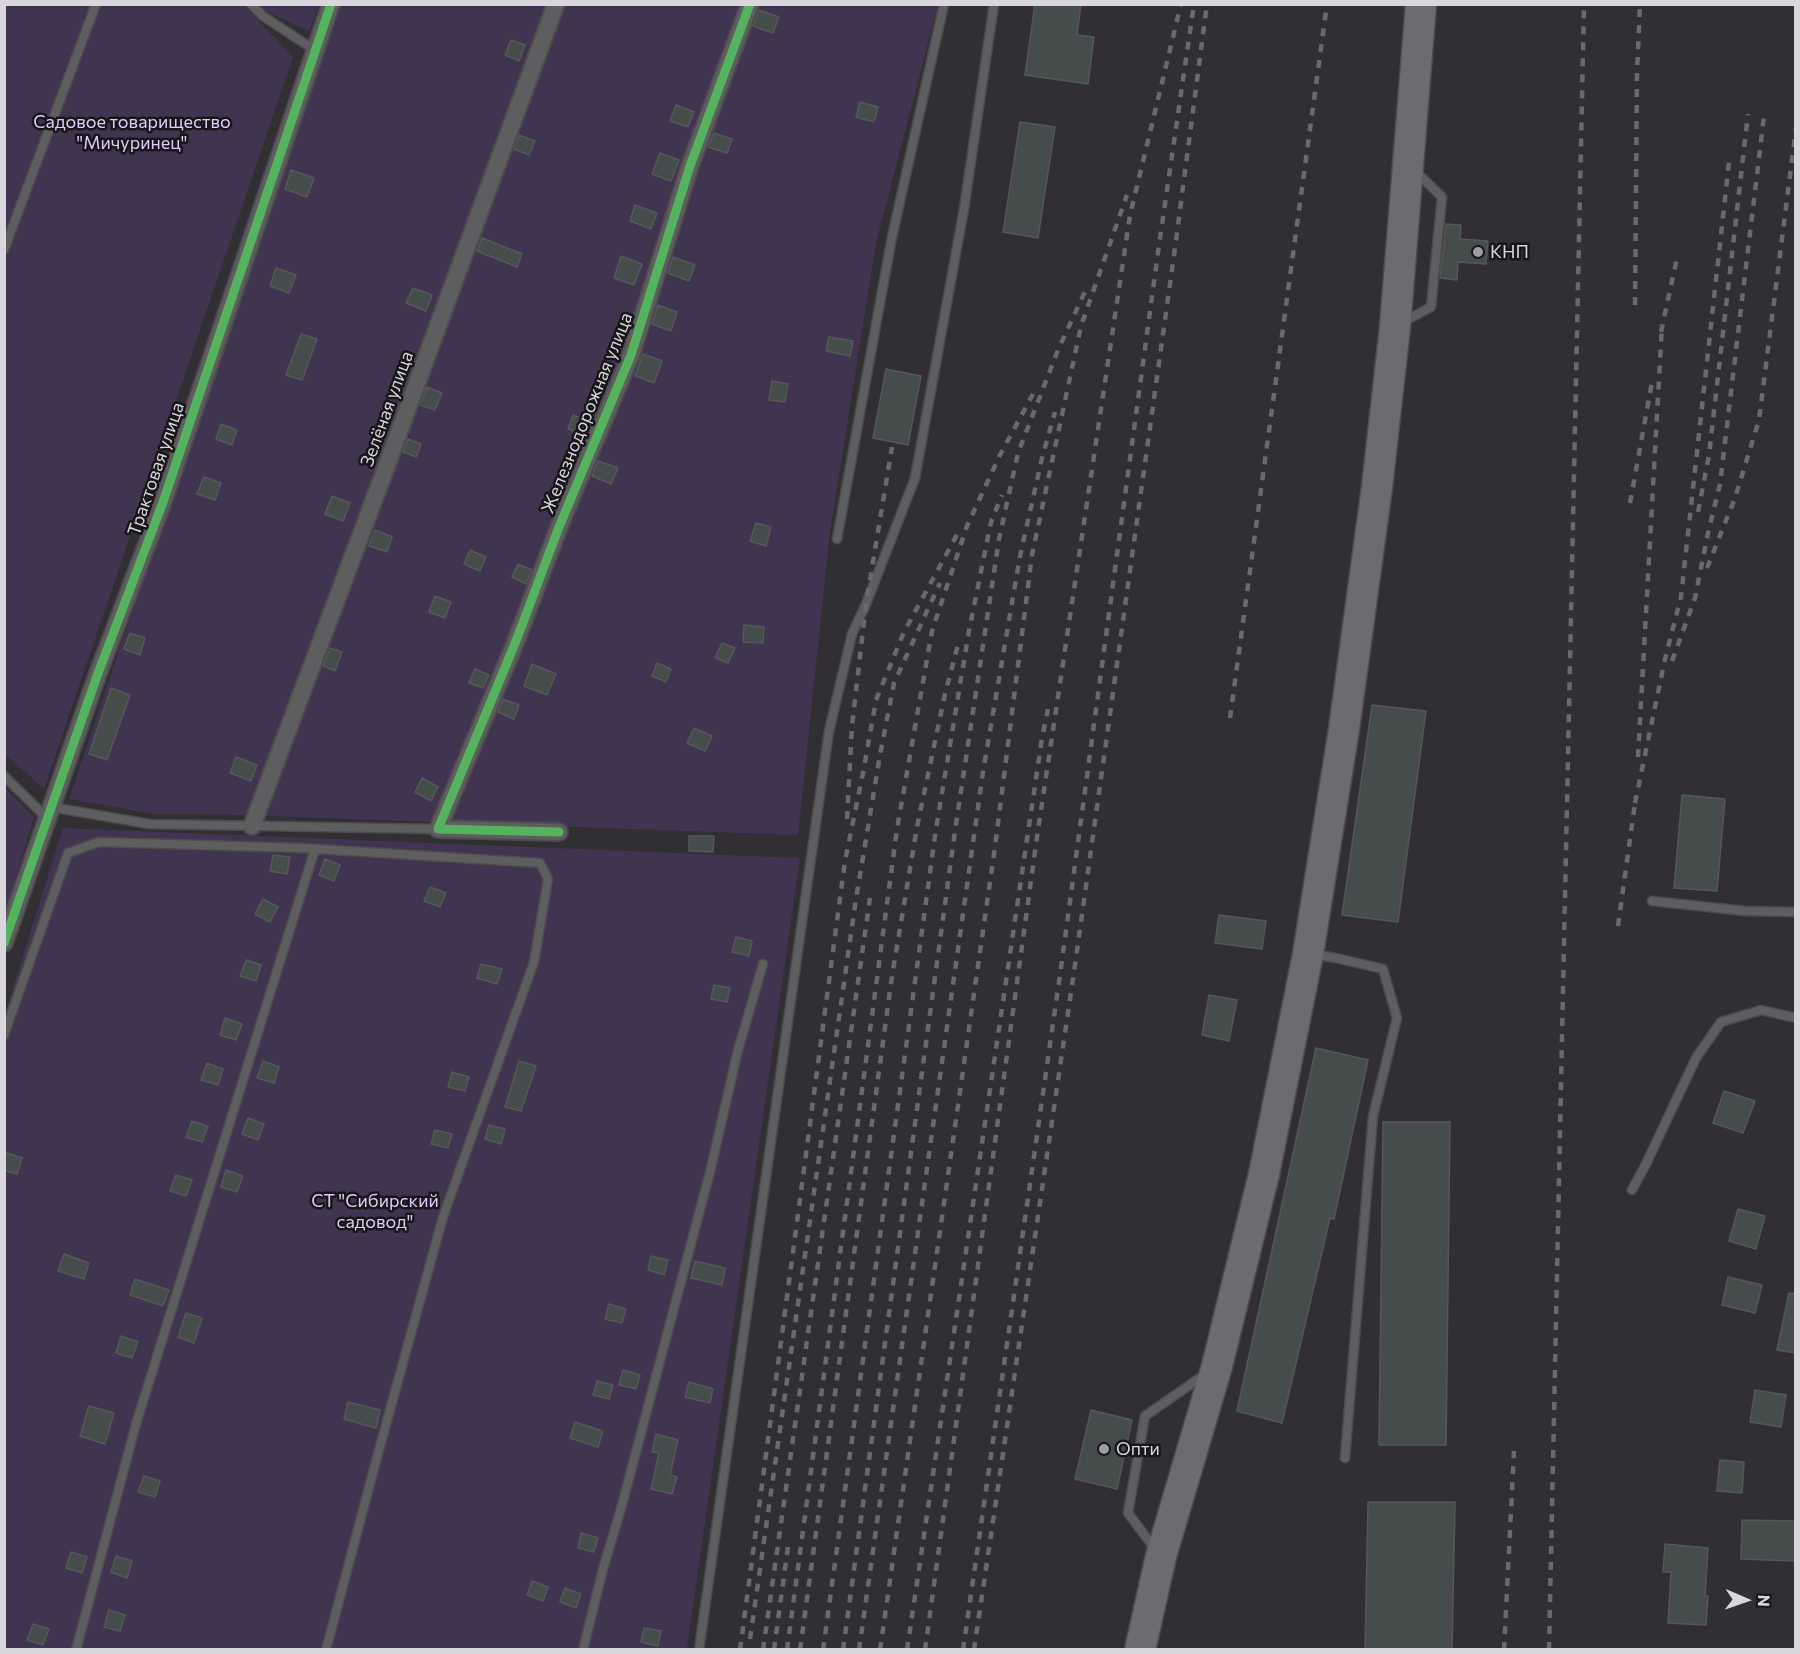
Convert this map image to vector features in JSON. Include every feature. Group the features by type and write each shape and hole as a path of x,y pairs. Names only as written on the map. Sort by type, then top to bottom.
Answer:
{"highway":[{"path":"1140,1650 1161,1556 1217,1366 1264,1174 1308,954 1344,729 1377,487 1395,327 1421,4"}],"street":[{"name":"Трактовая улица","path":"4,943 97,676 163,502 331,4"},
{"name":"Зелёная улица","path":"252,826 556,4"},
{"name":"Железнодорожная улица","path":"438,829 516,641 559,527 631,356 690,166 750,4"},
{"path":"438,829 559,832"}],"lane":[{"path":"4,250 96,4"},
{"path":"251,4 263,16 316,51"},
{"path":"837,538 892,237 944,4"},
{"path":"699,1650 829,731 852,634 915,478 964,209 994,4"},
{"path":"4,776 49,813 149,824 438,829"},
{"path":"4,1035 68,853 99,842 315,849 540,863 548,879 534,962 444,1217 326,1650"},
{"path":"76,1650 136,1424 315,849"},
{"path":"1652,902 1745,911 1796,912"},
{"path":"1308,954 1383,969 1397,1018 1373,1116 1345,1458"},
{"path":"583,1650 710,1172 738,1050 763,964"},
{"path":"1632,1190 1696,1058 1720,1022 1761,1010 1796,1018"},
{"path":"1161,1556 1128,1513 1146,1416 1217,1366"}],"green space":[{"name":"Садовое товарищество \"Мичуринец\"","path":"5,5 244,5 293,57 44,789 5,754"},
{"path":"260,5 319,5 309,31 267,12"},
{"path":"336,5 938,5 876,243 830,532 798,835 211,814 153,814 69,799"},
{"path":"5,788 34,817 5,914"},
{"name":"СТ \"Сибирский садовод\"","path":"63,828 800,858 687,1649 5,1650 5,1013"}],"building":[{"path":"1035,4 1081,4 1077,35 1094,37 1088,84 1025,75"},
{"path":"759,10 779,17 773,33 753,26"},
{"path":"511,40 525,45 519,61 505,55"},
{"path":"860,102 878,107 874,122 856,117"},
{"path":"676,105 694,112 688,127 670,121"},
{"path":"1020,122 1055,127 1038,238 1003,232"},
{"path":"714,133 732,139 727,153 708,147"},
{"path":"519,135 535,141 529,155 514,149"},
{"path":"660,153 679,160 671,181 652,174"},
{"path":"291,170 314,178 307,197 285,189"},
{"path":"635,205 657,213 651,229 630,221"},
{"path":"1446,224 1461,225 1460,239 1488,241 1486,264 1458,262 1457,280 1440,278"},
{"path":"482,238 522,254 517,267 477,251"},
{"path":"621,256 642,264 634,285 614,278"},
{"path":"673,257 695,265 689,281 668,273"},
{"path":"276,268 296,275 289,293 270,286"},
{"path":"413,288 432,295 426,311 406,303"},
{"path":"658,305 677,312 671,331 652,324"},
{"path":"301,334 317,339 302,380 286,375"},
{"path":"829,337 853,341 850,356 826,351"},
{"path":"643,354 662,361 654,383 635,376"},
{"path":"886,369 921,376 908,445 873,438"},
{"path":"772,381 788,384 785,402 769,400"},
{"path":"427,387 442,393 435,410 420,405"},
{"path":"573,415 589,421 584,435 568,429"},
{"path":"221,424 237,430 232,445 216,439"},
{"path":"408,439 421,444 416,457 403,452"},
{"path":"598,461 618,468 611,484 592,476"},
{"path":"204,477 221,483 215,500 197,494"},
{"path":"332,496 350,503 343,521 325,514"},
{"path":"756,523 771,527 766,546 750,541"},
{"path":"375,530 392,537 387,552 369,546"},
{"path":"470,550 486,557 480,571 464,564"},
{"path":"518,564 532,570 526,584 512,577"},
{"path":"435,596 451,602 445,618 429,612"},
{"path":"744,625 764,627 763,643 743,642"},
{"path":"130,633 145,638 140,655 124,649"},
{"path":"722,643 735,648 728,663 715,658"},
{"path":"330,648 342,652 335,671 323,666"},
{"path":"657,663 671,669 666,682 652,676"},
{"path":"532,664 556,674 547,695 524,686"},
{"path":"475,669 489,675 483,688 469,683"},
{"path":"111,688 130,695 107,760 89,754"},
{"path":"503,699 519,705 514,719 498,712"},
{"path":"1372,705 1426,711 1398,922 1342,915"},
{"path":"694,728 712,736 705,751 687,743"},
{"path":"236,757 257,765 251,781 230,773"},
{"path":"422,778 438,787 431,801 415,792"},
{"path":"1682,795 1725,799 1717,891 1674,888"},
{"path":"689,836 714,836 713,852 689,851"},
{"path":"273,855 290,857 287,874 270,871"},
{"path":"325,859 340,865 334,881 319,875"},
{"path":"430,887 446,893 440,907 424,901"},
{"path":"263,899 278,907 270,922 255,914"},
{"path":"1219,915 1266,921 1262,949 1215,943"},
{"path":"736,937 752,941 749,956 732,952"},
{"path":"246,960 261,965 256,981 240,976"},
{"path":"481,964 502,969 497,984 477,978"},
{"path":"714,985 730,988 727,1002 711,999"},
{"path":"1209,995 1237,1000 1229,1041 1202,1035"},
{"path":"225,1018 242,1024 236,1040 220,1035"},
{"path":"1316,1048 1368,1060 1334,1219 1330,1218 1282,1423 1237,1411"},
{"path":"263,1061 279,1067 274,1083 257,1078"},
{"path":"519,1061 536,1066 521,1111 505,1107"},
{"path":"207,1063 223,1069 218,1085 201,1080"},
{"path":"452,1072 469,1077 465,1091 448,1087"},
{"path":"1724,1091 1755,1101 1743,1133 1713,1123"},
{"path":"248,1118 264,1124 258,1140 242,1134"},
{"path":"192,1121 208,1126 202,1142 186,1137"},
{"path":"1383,1122 1450,1122 1446,1445 1379,1445"},
{"path":"489,1125 505,1129 501,1144 485,1139"},
{"path":"435,1130 452,1134 448,1148 431,1144"},
{"path":"4,1152 22,1158 17,1174 4,1170"},
{"path":"226,1170 243,1176 237,1192 221,1187"},
{"path":"176,1175 192,1180 186,1196 170,1191"},
{"path":"1738,1209 1765,1216 1756,1249 1729,1241"},
{"path":"64,1254 89,1263 84,1279 58,1271"},
{"path":"651,1256 668,1260 664,1275 648,1270"},
{"path":"695,1261 725,1268 722,1285 691,1278"},
{"path":"1728,1277 1762,1285 1755,1313 1722,1305"},
{"path":"135,1279 169,1290 163,1306 130,1295"},
{"path":"1789,1293 1796,1294 1796,1353 1777,1350"},
{"path":"609,1304 626,1309 622,1323 605,1319"},
{"path":"186,1313 202,1318 194,1343 178,1337"},
{"path":"121,1336 138,1342 132,1358 116,1353"},
{"path":"623,1370 640,1375 636,1389 619,1385"},
{"path":"597,1381 613,1385 609,1399 593,1395"},
{"path":"689,1382 713,1389 710,1403 685,1397"},
{"path":"1755,1390 1786,1395 1781,1427 1750,1422"},
{"path":"348,1402 380,1410 376,1428 344,1419"},
{"path":"89,1406 114,1413 105,1444 80,1436"},
{"name":"Опти","path":"1091,1410 1132,1420 1117,1489 1075,1479"},
{"path":"575,1422 603,1431 598,1447 570,1438"},
{"path":"656,1434 678,1440 670,1475 677,1477 672,1494 651,1489 659,1453 652,1452"},
{"path":"1720,1460 1744,1462 1742,1493 1717,1491"},
{"path":"144,1476 160,1481 155,1497 138,1492"},
{"path":"1368,1502 1455,1502 1452,1650 1365,1650"},
{"path":"1742,1520 1796,1521 1796,1561 1741,1559"},
{"path":"581,1533 598,1538 594,1552 578,1548"},
{"path":"1665,1544 1708,1548 1706,1625 1668,1623 1671,1572 1663,1572"},
{"path":"71,1552 87,1557 82,1573 66,1568"},
{"path":"116,1556 132,1561 127,1578 111,1572"},
{"path":"532,1581 548,1587 543,1601 527,1595"},
{"path":"565,1588 581,1594 576,1608 560,1602"},
{"path":"109,1610 125,1615 120,1631 104,1627"},
{"path":"33,1624 49,1629 43,1645 27,1640"},
{"path":"644,1628 661,1631 658,1646 641,1642"}],"railway":[{"path":"925,1650 1037,837 1130,215 1181,4"},
{"path":"963,1650 1060,975 1194,4"},
{"path":"974,1650 1074,972 1207,4"},
{"path":"1230,718 1327,4"},
{"path":"1549,1650 1584,4"},
{"path":"1635,305 1637,74 1640,4"},
{"path":"1698,512 1709,455 1748,114"},
{"path":"1672,661 1695,598 1720,484 1764,116"},
{"path":"1707,568 1735,498 1759,420 1796,128"},
{"path":"1635,803 1665,659 1681,597 1729,162"},
{"path":"880,1650 995,847 1032,555 1081,326 1127,195"},
{"path":"1661,332 1677,258"},
{"path":"843,1650 955,831 999,539 1018,453 1058,350 1088,285"},
{"path":"1638,757 1662,325"},
{"path":"1630,503 1652,382"},
{"path":"787,1650 897,829 932,631 967,526 1000,455 1033,394"},
{"path":"859,1650 983,772 1020,556 1055,412"},
{"path":"847,819 852,726 866,604 892,447"},
{"path":"823,1650 936,829 969,631 991,522 1002,495"},
{"path":"740,1650 845,861 876,700 904,632 959,531"},
{"path":"750,1639 856,899 880,755 894,683 940,583"},
{"path":"800,1650 892,976 917,827 945,694 959,641"},
{"path":"907,1650 1048,709"},
{"path":"1618,926 1636,796"},
{"path":"763,1650 870,898"},
{"path":"1504,1650 1514,1451"},
{"path":"774,1650 789,1539"}],"cycle path":[{"path":"4,943 97,676 163,502 331,4"},
{"path":"559,832 438,829 516,641 559,527 631,355 690,166 750,4"}],"place":[{"name":"КНП","path":"1478,252"},
{"name":"Опти","path":"1104,1449"}]}
